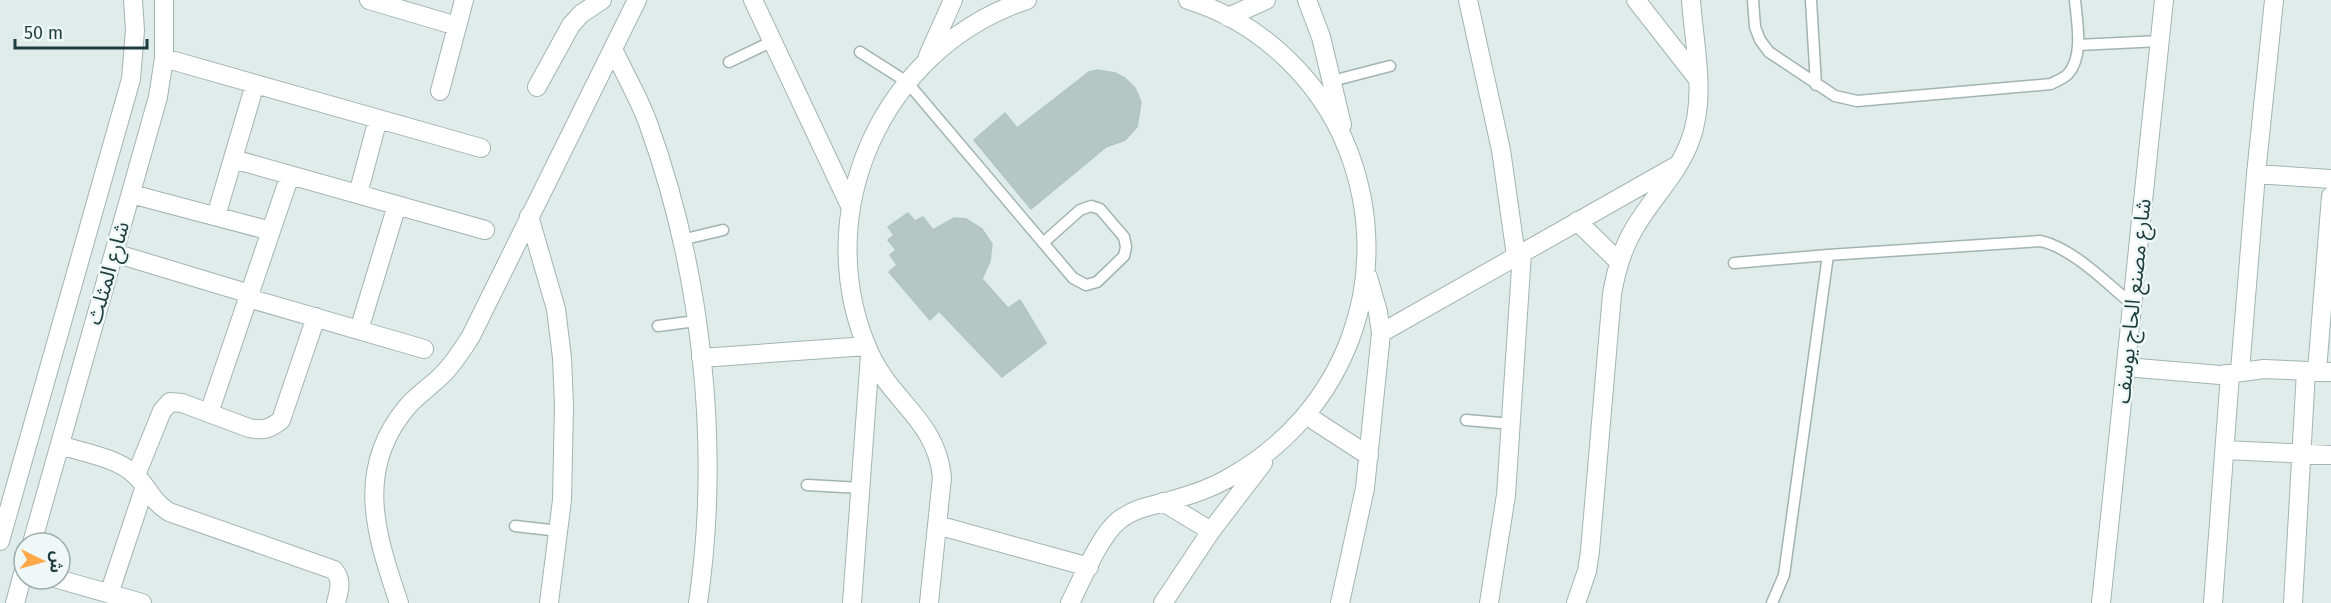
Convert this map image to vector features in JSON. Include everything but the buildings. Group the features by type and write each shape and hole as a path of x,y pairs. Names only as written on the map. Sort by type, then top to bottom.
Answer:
{"street":[{"name":"شارع المثلث","path":"0,541 131,79 135,30 133,0"},
{"name":"شارع المثلث","path":"35,531 158,97 164,58 164,0"},
{"path":"369,0 457,26"},
{"path":"440,91 464,0"},
{"path":"537,87 571,26 581,14 602,0"},
{"path":"399,603 376,530 374,492 387,439 407,408 443,374 462,350 637,0"},
{"path":"771,0 757,8 851,208"},
{"path":"926,61 953,0"},
{"path":"929,603 942,477 937,451 925,427 881,377 868,350 856,312 849,277 851,208 858,173 867,148 879,124 907,82 926,61 967,28 990,15 1027,0"},
{"path":"1070,603 1102,540 1116,523 1136,510 1200,492 1224,481 1269,452 1306,416 1327,387 1347,348 1362,297 1366,271 1365,218 1354,167 1333,118 1303,75 1264,39 1228,17 1188,0"},
{"path":"1228,17 1266,0"},
{"path":"1306,0 1321,37 1345,142"},
{"path":"1468,0 1499,139 1519,254 1512,424 1504,506 1489,603"},
{"path":"1636,0 1697,78"},
{"path":"1576,603 1587,571 1590,551 1612,294 1619,262 1635,227 1679,164 1694,128 1699,95 1690,0"},
{"name":"شارع مصنع الحاج يوسف","path":"2102,603 2164,0"},
{"path":"2213,603 2225,450 2274,0"},
{"path":"613,49 647,121 665,177 681,240 696,321 706,422 707,493 698,603"},
{"path":"164,58 481,148"},
{"path":"216,216 255,84"},
{"path":"358,194 378,119"},
{"path":"233,159 485,230"},
{"path":"1381,333 1679,164"},
{"path":"2256,174 2331,179"},
{"path":"209,413 290,175"},
{"path":"131,194 271,231"},
{"path":"2293,603 2301,454 2318,371 2331,196"},
{"path":"359,330 397,205"},
{"path":"530,216 556,309 562,358 564,453 559,531 549,603"},
{"path":"1577,221 1619,262"},
{"path":"114,253 424,349"},
{"path":"1340,603 1363,500 1381,333 1376,302 1366,271"},
{"path":"109,594 165,406 177,401 260,430 272,428 281,420 316,317"},
{"path":"701,358 868,350"},
{"path":"852,603 868,350"},
{"path":"2126,367 2211,375 2264,369 2318,371"},
{"path":"1306,416 1369,456"},
{"path":"60,445 125,466 141,481 159,506 169,512 334,570 339,576 340,584 336,603"},
{"path":"2225,450 2331,455"},
{"path":"1163,603 1211,531 1269,452"},
{"path":"1163,502 1211,531"},
{"path":"937,525 1089,567"},
{"path":"72,583 142,603"}],"lane":[{"path":"1753,0 1755,27 1760,40 1769,52 1835,96 1857,101 2051,84 2066,76 2076,62 2078,45 2075,0"},
{"path":"1811,0 1816,85"},
{"path":"729,62 773,41"},
{"path":"2078,45 2160,41"},
{"path":"860,52 907,82 1073,278 1086,285 1097,282 1124,256 1126,247 1124,237 1100,209 1090,206 1080,210 1044,243"},
{"path":"1332,81 1390,66"},
{"path":"681,240 723,230"},
{"path":"1734,263 2041,242 2055,244 2067,251 2132,304"},
{"path":"1772,603 1784,575 1828,255"},
{"path":"658,326 696,321"},
{"path":"1466,420 1512,424"},
{"path":"807,485 861,488"},
{"path":"515,526 559,531"}]}
